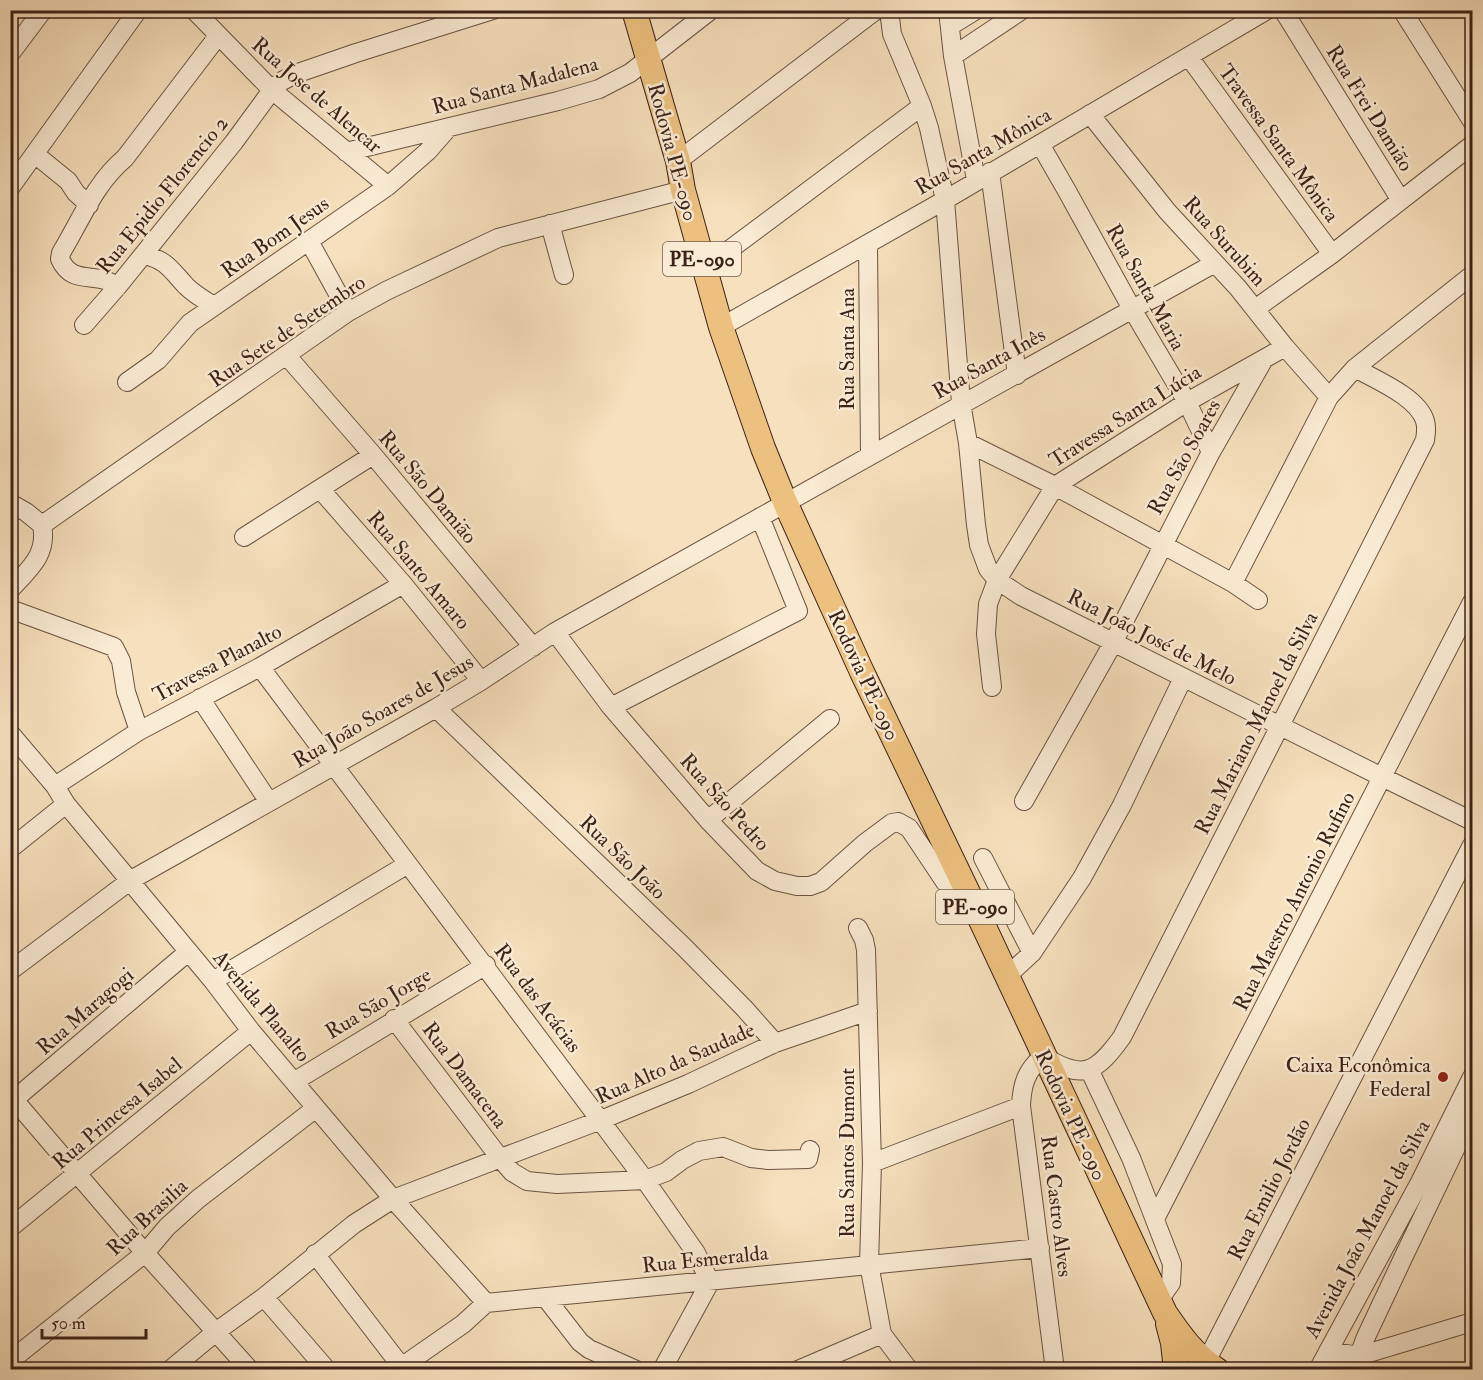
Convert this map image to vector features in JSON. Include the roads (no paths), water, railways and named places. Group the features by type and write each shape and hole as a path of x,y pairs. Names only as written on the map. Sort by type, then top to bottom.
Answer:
{"main road":[{"name":"Rodovia PE-090","path":"634,10 678,161 683,190 720,327 763,448 862,672 1162,1307 1173,1343 1176,1370"},
{"name":"Rodovia PE-090","path":"1162,1307 1191,1349 1211,1366"}],"street":[{"path":"10,54 43,10"},
{"path":"10,188 36,155 138,10"},
{"name":"Rua Jose de Alencar","path":"194,10 272,90 388,186"},
{"path":"272,90 282,81 298,73 493,10"},
{"name":"Rua Santa Madalena","path":"346,152 599,89 630,73 711,10"},
{"path":"678,161 876,10"},
{"name":"Rua João José de Melo","path":"890,10 892,34 922,106 945,200 961,403 968,443 976,525 988,569 997,580 1021,596 1473,821"},
{"path":"976,10 949,18 953,56 983,176 1017,375"},
{"path":"953,56 1022,10"},
{"name":"Rua Santa Mônica","path":"720,327 945,200 1267,10"},
{"name":"Rua Frei Damião","path":"1283,10 1400,199"},
{"path":"1402,10 1473,121"},
{"path":"118,286 104,280 90,279 69,272 60,260 61,252 98,187 134,148 218,36"},
{"name":"Travessa Santa Mônica","path":"1189,57 1332,254"},
{"name":"Rua Epidio Florencio 2","path":"84,325 144,255 253,118 272,90"},
{"path":"705,268 922,106"},
{"name":"Rua Surubim","path":"1090,114 1167,211 1215,263 1329,397"},
{"name":"Rua Bom Jesus","path":"128,382 159,360 185,329 214,306 388,186 428,151 448,127"},
{"name":"Rua Santa Maria","path":"1040,144 1187,402 1211,452"},
{"path":"1255,309 1332,254 1400,199 1473,145"},
{"path":"36,155 68,181 76,193 89,205"},
{"name":"Rua Sete de Setembro","path":"42,525 348,312 386,291 477,247 508,235 683,190"},
{"path":"550,224 564,275"},
{"path":"309,241 348,312"},
{"name":"Rua Santa Ana","path":"868,244 870,454"},
{"path":"144,255 162,260 187,286 214,306"},
{"name":"Rua Santa Inês","path":"785,502 1215,263"},
{"path":"1233,583 1329,397 1356,368 1473,275"},
{"name":"Travessa Santa Lúcia","path":"992,687 985,616 997,580 1055,486 1187,402 1285,347"},
{"name":"Rua São Damião","path":"287,356 533,647"},
{"name":"Rua São Soares","path":"1024,801 1113,643 1211,452 1264,359"},
{"name":"Rua Mariano Manoel da Silva","path":"1089,1070 1109,1054 1122,1037 1425,440 1425,422 1422,414 1408,398 1356,368"},
{"path":"968,443 1055,486 1233,583 1258,600"},
{"path":"244,537 373,455"},
{"name":"Rua Santo Amaro","path":"320,489 403,584 482,681"},
{"name":"Rua João Soares de Jesus","path":"10,971 131,880 436,708 482,681 555,632 785,502"},
{"path":"10,503 42,525 44,535 43,548 35,561 10,590"},
{"path":"611,708 798,611 760,517"},
{"name":"Travessa Planalto","path":"55,786 139,731 260,667 403,584"},
{"name":"Rua Maestro Antonio Rufino","path":"1155,1219 1473,603"},
{"path":"10,609 114,647 122,661 126,692 139,731"},
{"name":"Rua São Pedro","path":"555,632 611,708 708,820 757,871 775,881 797,886 810,886 821,882 865,843 892,823 903,824 909,828 945,882 971,899"},
{"name":"Rua das Acácias","path":"260,667 486,965 645,1180 696,1253 710,1282"},
{"path":"1007,976 1032,953 1088,868 1122,805 1183,678"},
{"path":"200,698 269,802"},
{"name":"Rua São João","path":"436,708 684,947 775,1043"},
{"path":"708,820 830,719"},
{"name":"Avenida Planalto","path":"10,733 213,981 251,1031 393,1199 486,1303"},
{"path":"10,849 66,804"},
{"name":"Rua Emilio Jordão","path":"1211,1366 1473,845"},
{"path":"983,858 1032,953"},
{"path":"213,981 408,864"},
{"name":"Rua Santos Dumont","path":"858,928 866,950 868,1011 872,1163 869,1264 882,1334 909,1370"},
{"name":"Rua Maragogi","path":"12,1099 188,952"},
{"name":"Rua São Jorge","path":"295,1081 486,965"},
{"name":"Rua Alto da Saudade","path":"170,1370 217,1331 264,1298 354,1224 393,1199 601,1120 688,1084 775,1043 868,1011"},
{"name":"Rua Damacena","path":"394,1019 500,1158"},
{"name":"Rua Princesa Isabel","path":"10,1228 251,1031"},
{"path":"1043,1056 1073,1071 1089,1070 1131,1158 1172,1264 1171,1283 1162,1307"},
{"name":"Rua Castro Alves","path":"1043,1056 1032,1065 1026,1074 1022,1088 1022,1106 1055,1370"},
{"name":"Avenida João Manoel da Silva","path":"1318,1370 1420,1182 1473,1077"},
{"path":"12,1099 250,1370"},
{"path":"872,1163 1022,1106"},
{"name":"Rua Brasilia","path":"10,1361 145,1253 167,1227 198,1199 316,1108"},
{"name":"Avenida João Manoel da Silva","path":"1356,1363 1403,1258 1473,1114"},
{"path":"500,1158 512,1172 527,1182 557,1184 645,1180 666,1172 699,1151 723,1148 751,1158 768,1160 808,1159 810,1150"},
{"name":"Rua Esmeralda","path":"486,1303 1040,1248"},
{"path":"315,1254 399,1368 463,1324 486,1303"},
{"path":"663,1370 710,1282"},
{"path":"545,1297 580,1342 589,1349 636,1370"},
{"path":"264,1298 327,1370"},
{"path":"1328,1351 1356,1363 1473,1322"},
{"path":"798,1370 882,1334"}],"place":[{"name":"Caixa Econômica Federal","path":"1443,1077"}]}
